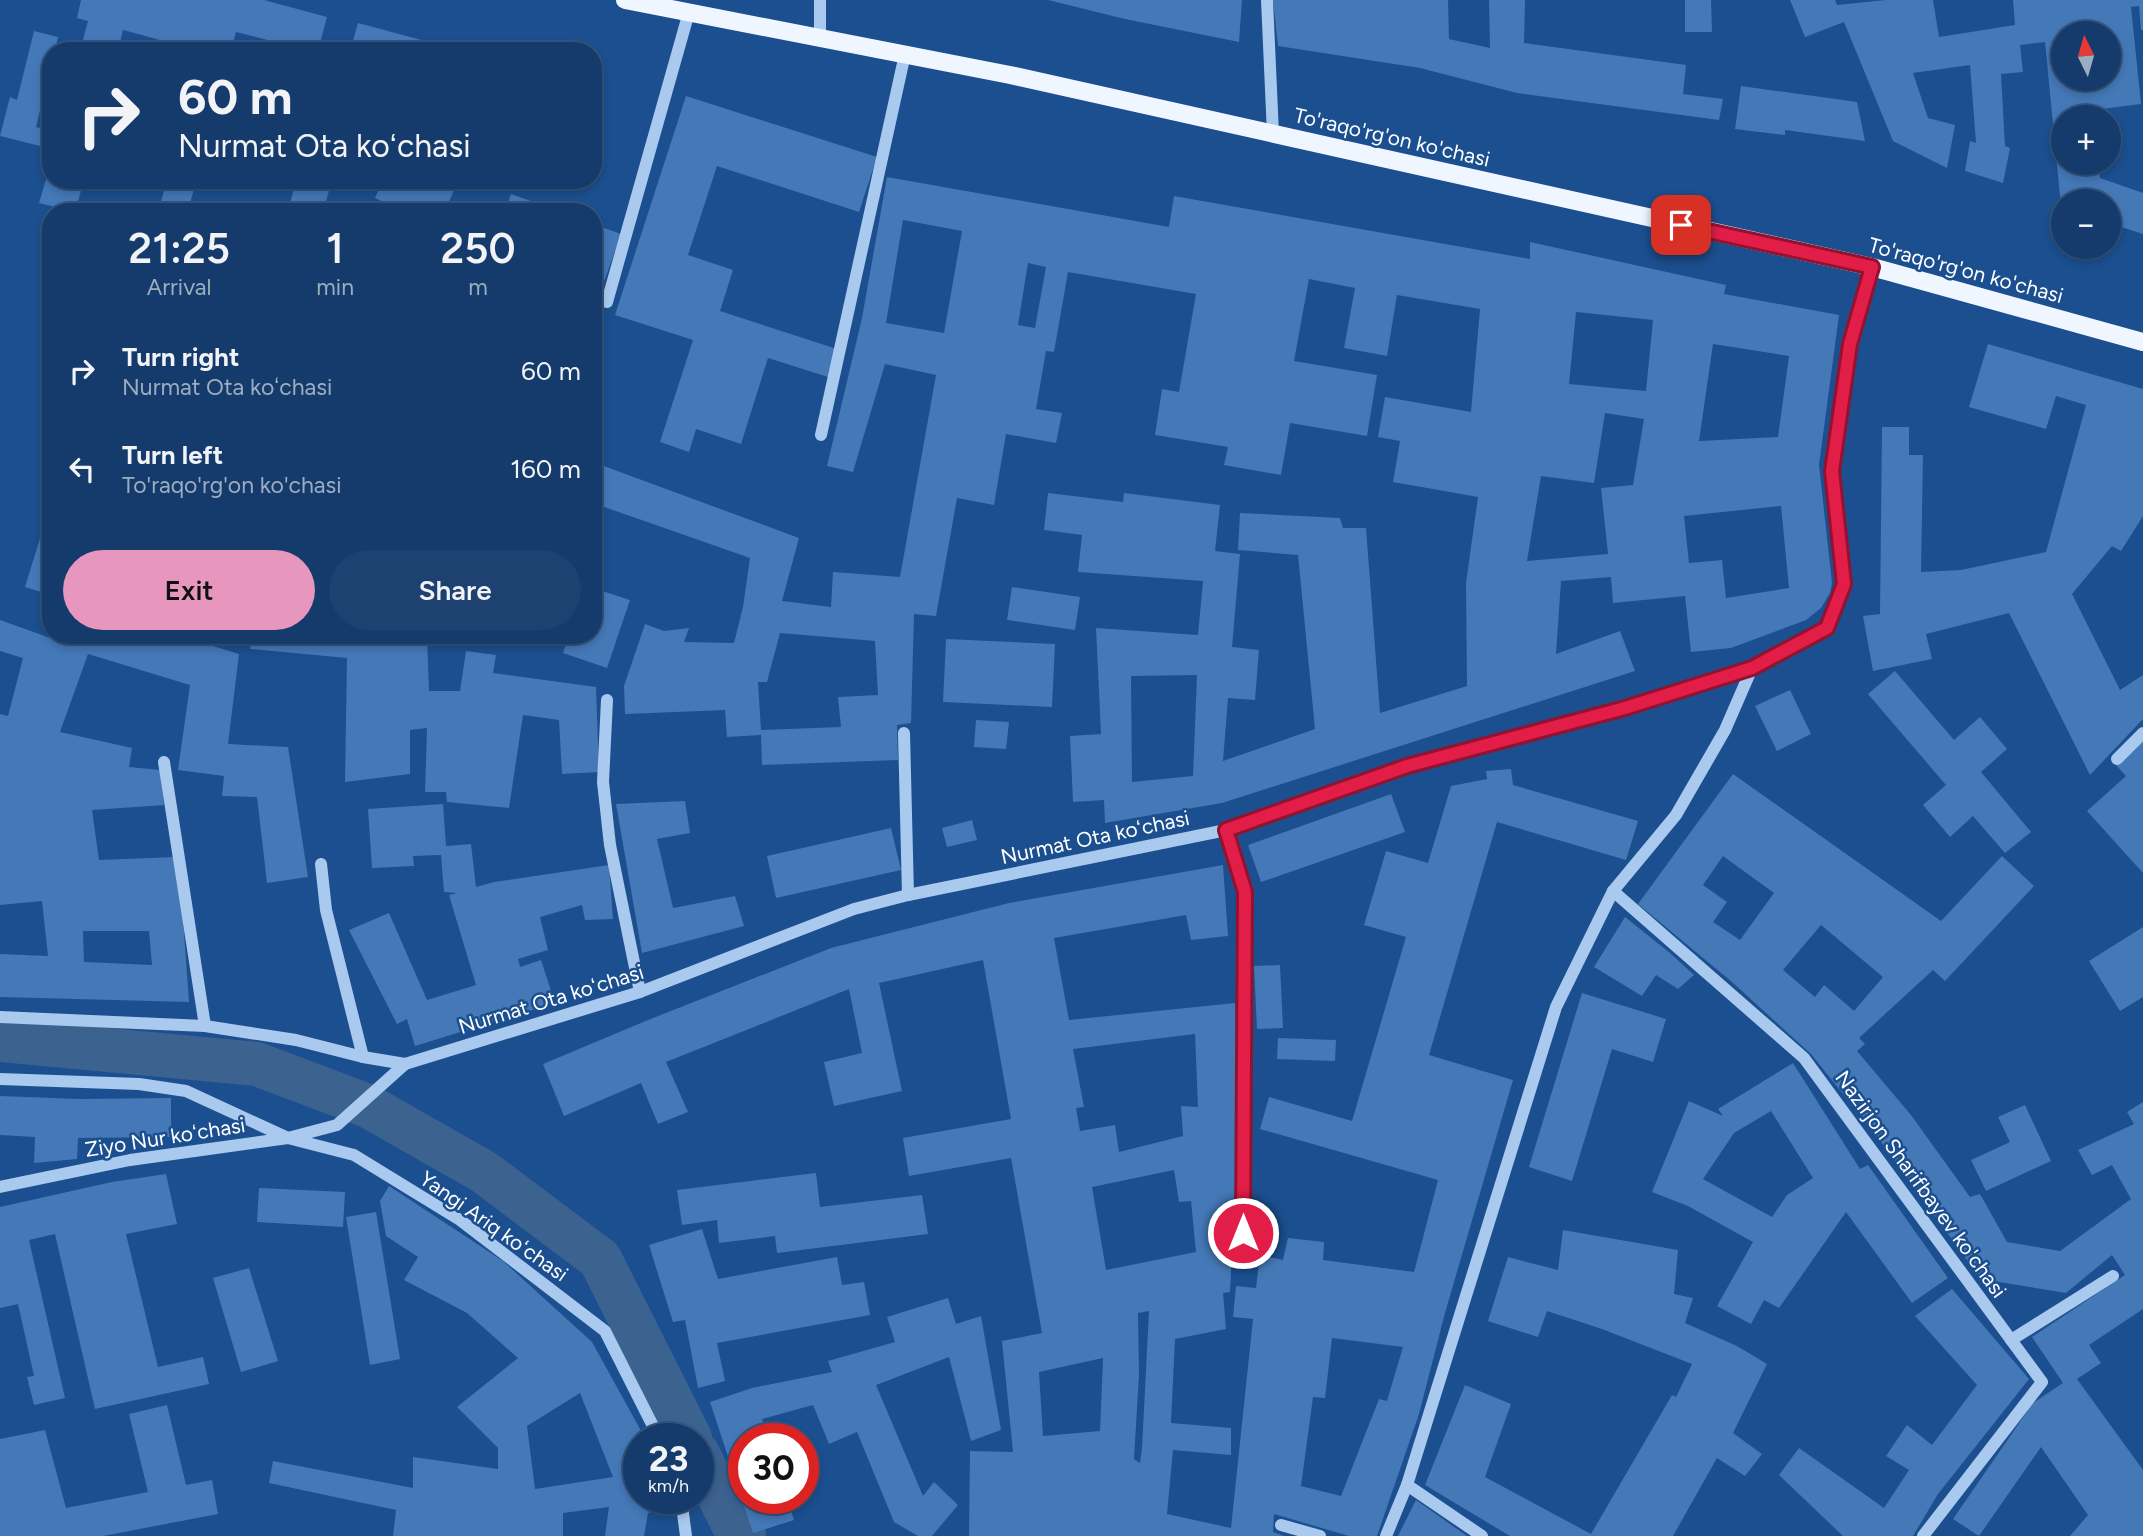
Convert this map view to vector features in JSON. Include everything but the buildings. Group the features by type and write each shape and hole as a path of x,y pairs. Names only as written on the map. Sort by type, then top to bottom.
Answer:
{"main road":[{"name":"To'raqo'rg'on ko'chasi","path":"625,0 1010,75 1872,267 2143,342"}],"street":[{"path":"820,0 820,38"},
{"path":"1267,0 1273,134"},
{"path":"607,302 689,12"},
{"path":"821,435 905,54"},
{"name":"Nurmat Ota koʻchasi","path":"0,1017 205,1026 296,1040 363,1057 405,1064 640,992 854,909 908,895 1226,830 1407,766 1625,708 1752,668 1827,628 1844,584 1832,471 1850,344 1872,267"},
{"path":"1386,1536 1407,1485 1556,1007 1613,891 1676,815 1725,730 1752,668"},
{"path":"607,700 603,782 610,845 640,992"},
{"path":"904,733 908,895"},
{"path":"2117,759 2143,733"},
{"path":"164,762 205,1026"},
{"path":"1226,830 1245,892 1243,1259"},
{"path":"321,864 326,910 363,1057"},
{"name":"Nazirjon Sharifbayev ko'chasi","path":"1613,891 1804,1058 2042,1382 1923,1536"},
{"name":"Ziyo Nur koʻchasi","path":"0,1187 130,1160 288,1138 337,1125 405,1064"},
{"name":"Yangi Ariq koʻchasi","path":"0,1079 139,1084 186,1091 288,1138 354,1155 460,1220 605,1331 651,1423"},
{"path":"2011,1340 2113,1276"},
{"path":"1407,1485 1482,1536"},
{"path":"683,1514 686,1536"},
{"path":"1281,1525 1321,1536"}],"waterway":[{"path":"0,1040 257,1064 368,1106 484,1172 600,1259 682,1423"},
{"path":"714,1486 734,1526 744,1536"}],"route":[{"path":"1243,1233 1245,892 1226,830 1407,766 1625,708 1752,668 1827,628 1844,584 1832,471 1850,344 1872,267 1681,225"}]}
